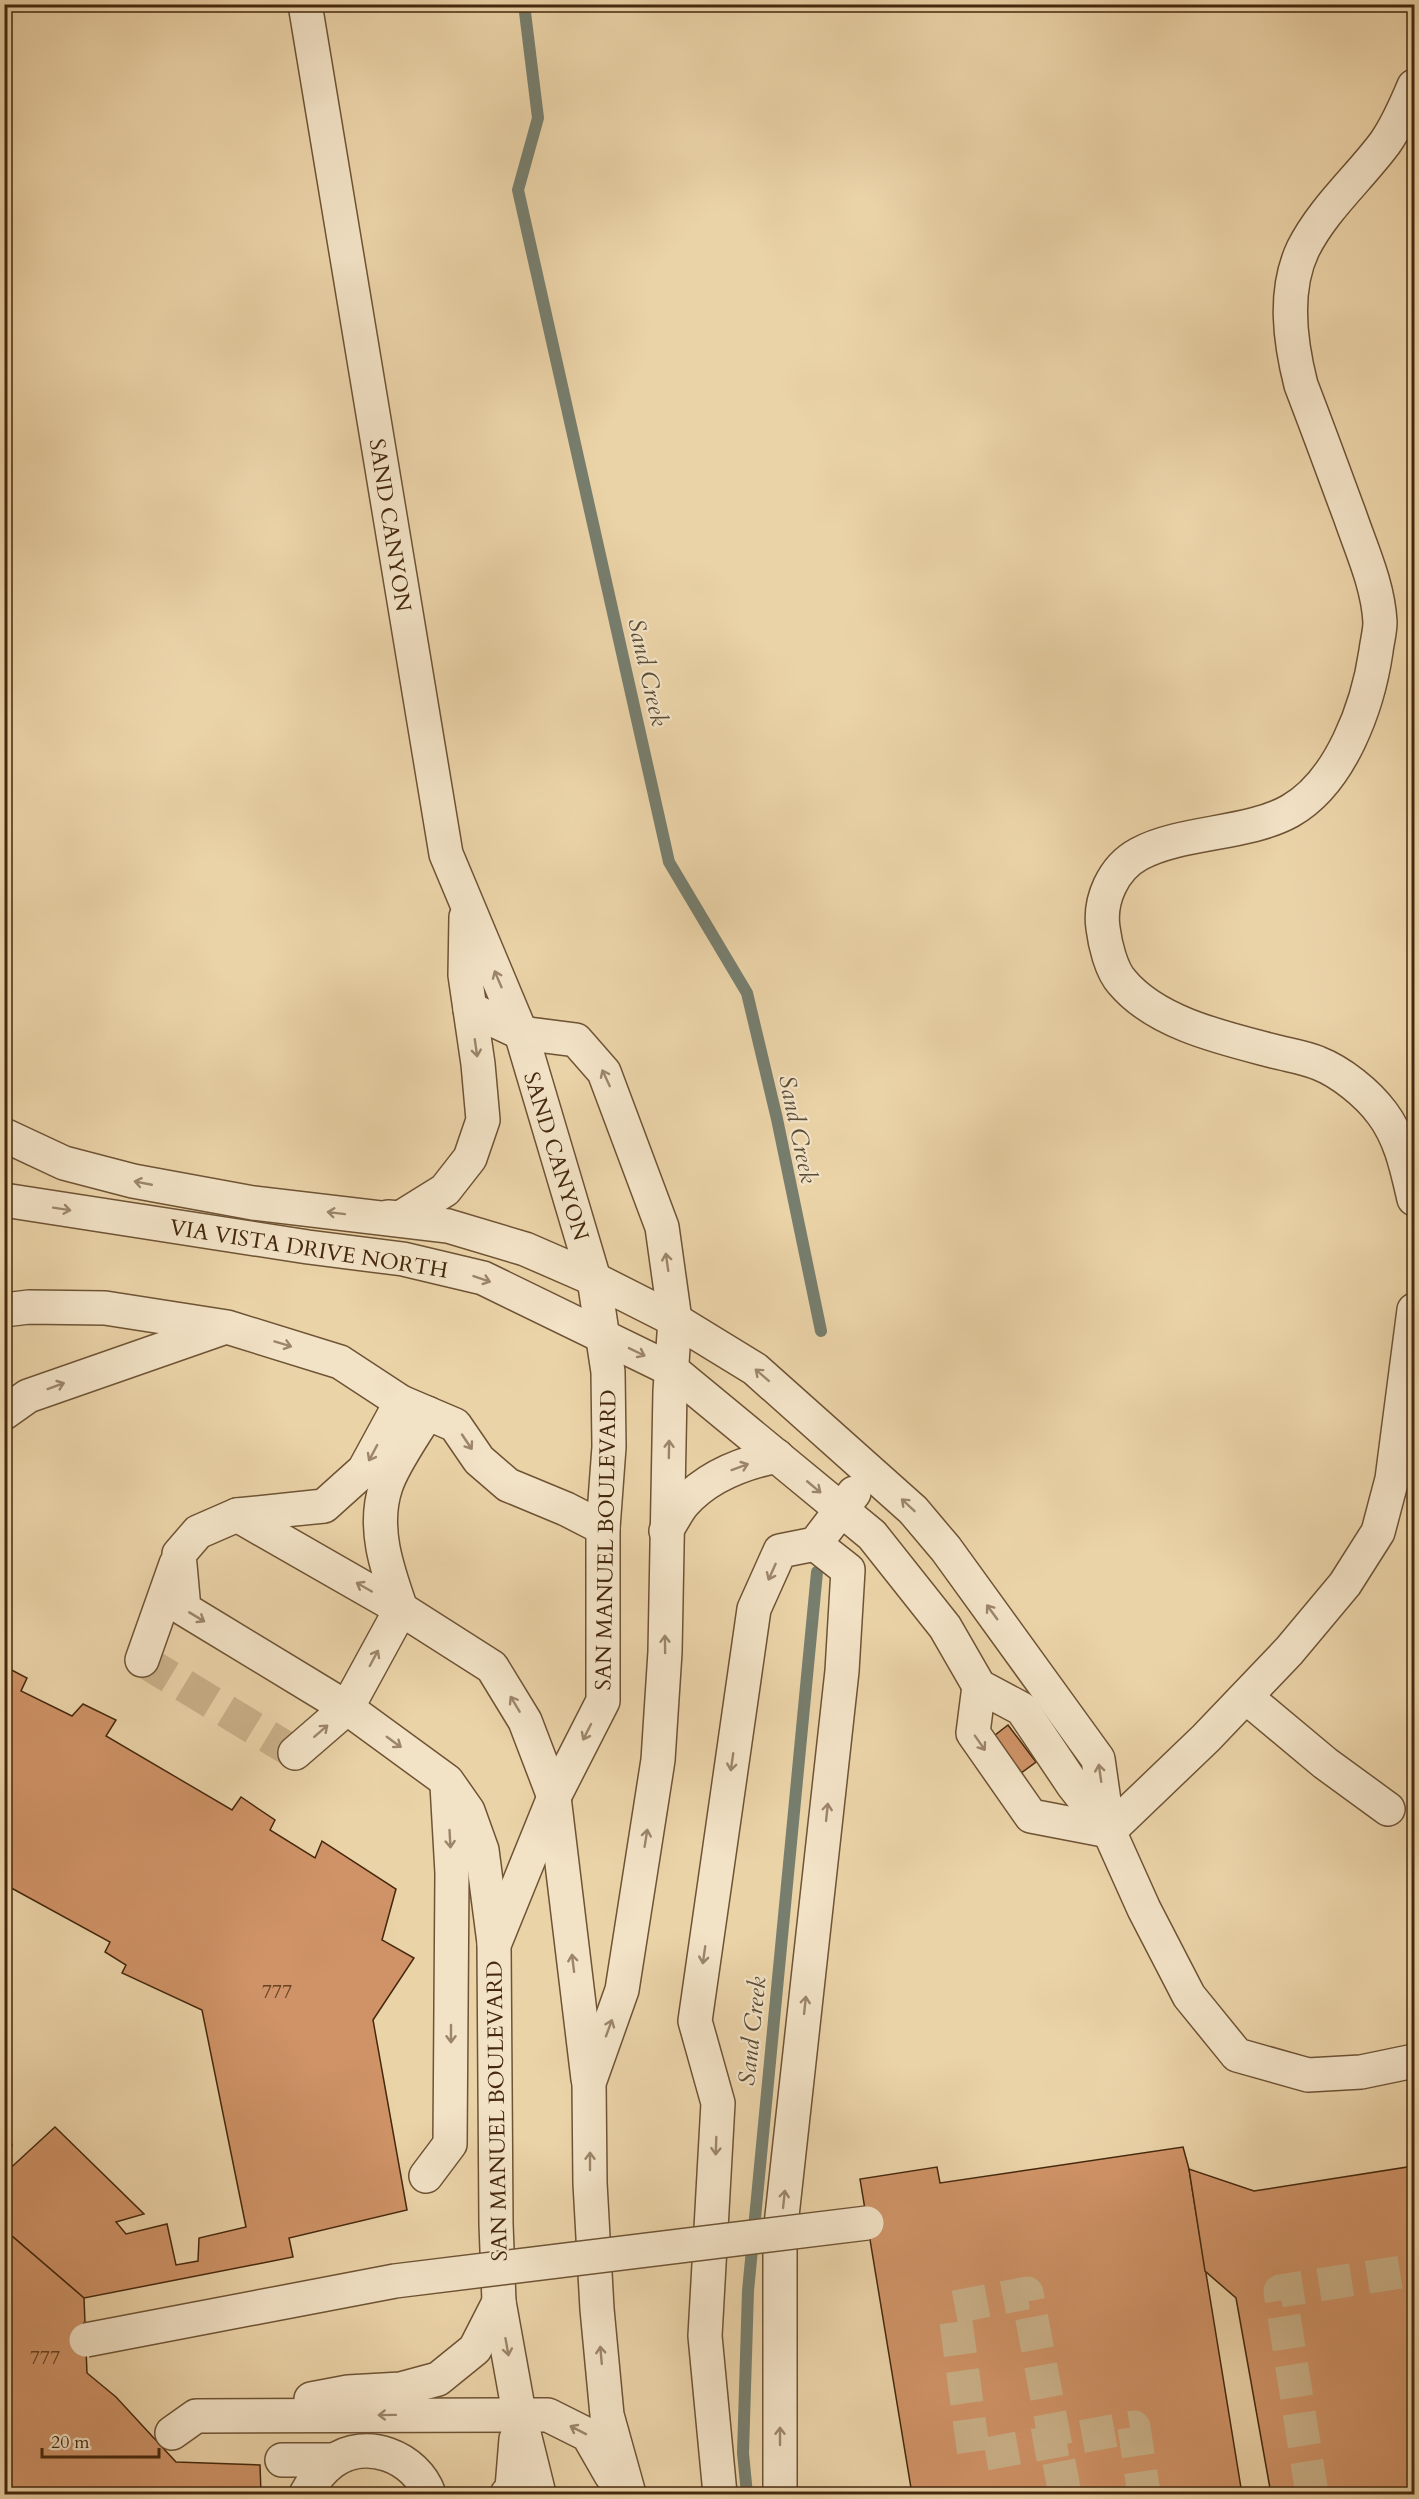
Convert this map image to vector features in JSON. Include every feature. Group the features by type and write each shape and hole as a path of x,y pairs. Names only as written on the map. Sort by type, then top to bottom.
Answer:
{"street":[{"name":"SAND CANYON","path":"305,4 446,854 521,1033 594,1279"},
{"path":"1414,86 1386,141 1329,210 1303,250 1292,297 1293,351 1301,385 1375,584 1380,625 1374,664 1361,714 1340,757 1318,787 1290,810 1251,825 1170,843 1138,854 1116,874 1104,898 1102,927 1109,954 1120,980 1146,1006 1175,1020 1231,1040 1319,1063 1351,1083 1382,1112 1400,1144 1414,1199"},
{"path":"373,1217 400,1218 446,1190 470,1158 483,1120 465,975 467,906"},
{"path":"470,1009 521,1033"},
{"name":"SAND CANYON","path":"521,1033 576,1040 604,1072 662,1227 675,1320"},
{"name":"VIA VISTA DRIVE NORTH","path":"4,1135 64,1163"},
{"name":"VIA VISTA DRIVE NORTH","path":"4,1156 64,1163 133,1181 253,1203 448,1226 525,1249 594,1279 675,1320 755,1369 913,1510 946,1549 1098,1759 1109,1830"},
{"name":"VIA VISTA DRIVE NORTH","path":"4,1200 296,1245 403,1258 483,1278 602,1335 672,1370 873,1535 945,1627 979,1686"},
{"name":"SAN MANUEL BOULEVARD","path":"539,2494 519,2413 499,2302 496,2224 494,1945 554,1797 603,1701 603,1528 609,1447 608,1372 594,1279"},
{"path":"4,1310 29,1307 105,1308 227,1327 340,1362 414,1407 455,1425 479,1460 507,1485 566,1509 603,1528"},
{"path":"1109,1830 1290,1651 1344,1584 1378,1532 1392,1479 1414,1310"},
{"path":"589,2083 622,1990 658,1760 665,1652 666,1531 675,1320"},
{"path":"4,1413 28,1396 227,1327"},
{"path":"142,1660 180,1554 198,1532 237,1515 324,1506 364,1470 414,1407"},
{"path":"295,1753 347,1708 401,1609 385,1564 379,1512 386,1484 414,1407"},
{"path":"666,1531 684,1503 720,1474 777,1456"},
{"path":"720,2494 705,2336 718,2103 695,2020 754,1609 780,1551 815,1544 871,1472"},
{"path":"237,1515 401,1609 492,1667 525,1721 554,1797 589,2083 590,2195 597,2309 607,2415 629,2494"},
{"path":"780,2494 780,2234 842,1671 848,1570 815,1544"},
{"path":"180,1554 184,1609 347,1708 447,1780 468,1811 482,1850 494,1945"},
{"path":"1109,1830 1031,1816 973,1733 979,1686 1022,1708 1073,1785 1109,1830 1144,1909 1189,1996 1237,2055 1308,2075 1361,2072 1414,2061"},
{"path":"1246,1697 1325,1763 1388,1809"},
{"path":"426,2176 450,2144 452,1873 447,1780"},
{"path":"86,2340 395,2281 867,2223"},
{"path":"266,2416 294,2402 348,2392 401,2389 438,2379 475,2349 499,2302"},
{"path":"507,2494 512,2488 519,2413"},
{"path":"172,2433 196,2416 519,2413 548,2415 588,2435 622,2494"},
{"path":"282,2460 334,2460 356,2452 376,2452 396,2457 414,2469 426,2485 429,2494"},
{"path":"306,2494 317,2475 334,2460"}],"building":[{"path":"4,1666 27,1678 21,1691 72,1716 83,1704 116,1720 106,1736 232,1810 241,1797 275,1820 270,1830 315,1858 322,1841 396,1889 382,1940 414,1958 373,2020 407,2210 289,2238 293,2257 84,2298 13,2237 4,2236 4,2174 55,2127 144,2214 116,2222 126,2234 167,2224 176,2265 198,2261 199,2238 246,2227 202,2010 122,1973 126,1965 105,1952 110,1942 4,1884"},
{"path":"1008,1725 1036,1762 1017,1776 990,1739"},
{"path":"4,2138 12,2145 4,2153"},
{"path":"1183,2147 1189,2169 1242,2494 912,2494 860,2179 937,2167 940,2183"},
{"path":"1414,2166 1414,2494 1271,2494 1236,2298 1205,2271 1189,2169 1254,2191"},
{"path":"4,2236 13,2237 84,2298 87,2373 116,2397 176,2462 260,2465 261,2494 4,2494"}],"waterway":[{"name":"Sand Creek","path":"524,4 538,118 518,190 669,862 747,993 777,1119 821,1331"},
{"name":"Sand Creek","path":"747,2494 743,2453 748,2291 817,1572"}],"tunnel":[{"path":"142,1660 295,1753"},
{"path":"1312,2494 1280,2291 1414,2270"},
{"path":"1065,2494 1027,2293 954,2307 974,2456 1134,2427 1144,2494"}]}
